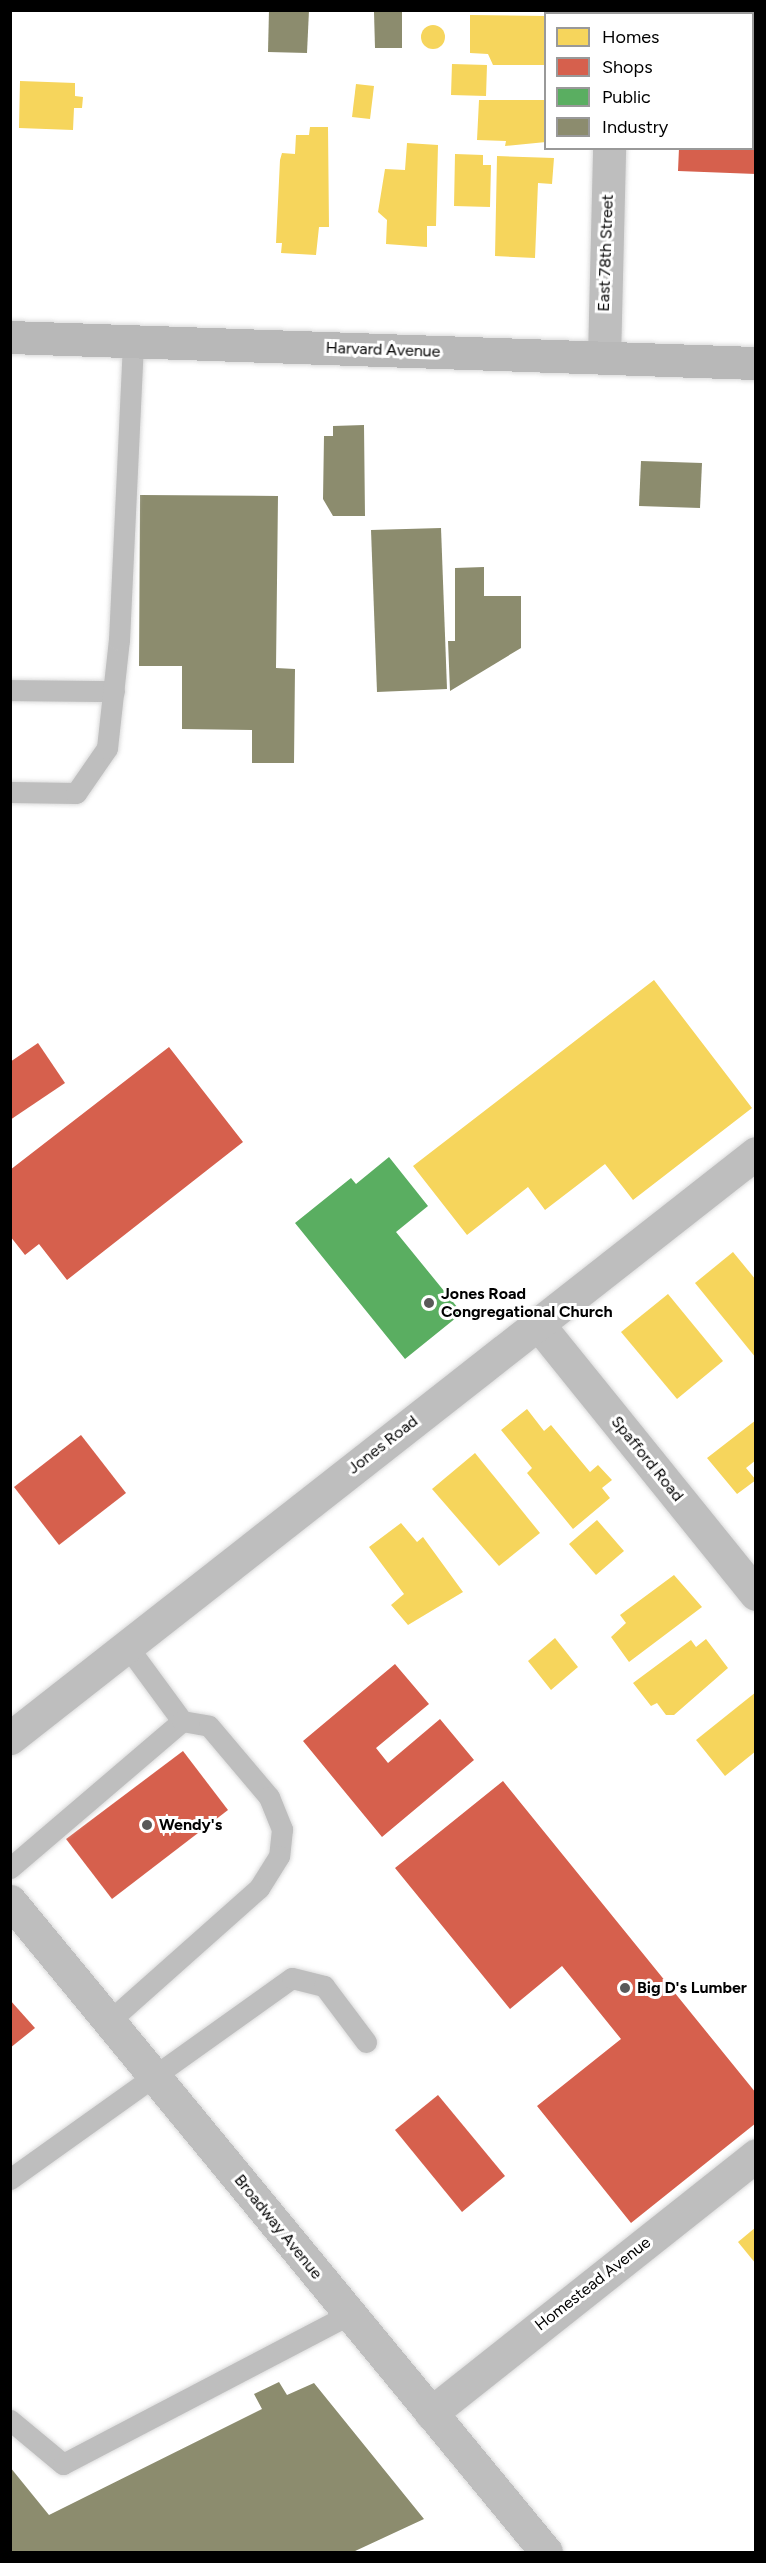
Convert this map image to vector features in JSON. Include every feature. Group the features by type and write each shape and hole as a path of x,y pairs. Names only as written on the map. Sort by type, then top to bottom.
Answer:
{"main road":[{"name":"Harvard Avenue","path":"10,337 756,363"}],"street":[{"name":"East 78th Street","path":"604,358 609,150"},
{"name":"Jones Road","path":"10,1738 756,1153"},
{"name":"Spafford Road","path":"538,1324 756,1594"},
{"name":"Broadway Avenue","path":"10,1901 546,2553"},
{"name":"Homestead Avenue","path":"431,2413 756,2155"}],"lane":[{"path":"10,792 76,793 107,748 114,691 133,342"},
{"path":"10,690 114,691"},
{"path":"109,2021 259,1888 279,1856 282,1829 269,1797 208,1726 182,1721 128,1646"},
{"path":"10,1868 182,1721"},
{"path":"10,2179 156,2078 292,1978 324,1986 366,2042"},
{"path":"10,2421 63,2464 350,2314"}],"shaded area":[{"path":"614,10 755,11 755,84 754,12"}],"building: Homes":[{"path":"470,15 544,16 544,65 493,65 488,54 470,53"},
{"path":"433,25 442,28 445,37 442,46 433,49 424,46 421,37 424,28"},
{"path":"452,64 487,65 486,96 451,95"},
{"path":"20,81 75,83 75,96 83,97 82,108 74,108 73,130 19,128"},
{"path":"356,84 374,86 370,119 352,117"},
{"path":"479,100 544,100 544,142 505,146 506,141 477,140"},
{"path":"310,127 328,127 329,227 319,227 316,255 281,253 282,243 276,243 280,160 282,153 295,154 296,135 309,135"},
{"path":"407,143 438,145 436,226 427,226 427,247 386,244 387,220 378,212 385,169 405,170"},
{"path":"455,154 483,155 483,165 491,165 490,207 454,206"},
{"path":"497,156 554,158 552,184 538,183 535,258 495,256"},
{"path":"654,980 752,1108 633,1200 605,1164 545,1210 528,1187 467,1235 413,1166"},
{"path":"733,1252 756,1280 756,1358 695,1283"},
{"path":"668,1294 723,1361 677,1399 621,1332"},
{"path":"527,1409 544,1431 551,1425 590,1472 598,1465 612,1480 602,1488 610,1498 573,1529 527,1473 532,1468 501,1430"},
{"path":"756,1420 756,1460 746,1468 756,1480 737,1494 707,1458"},
{"path":"475,1453 540,1533 499,1566 432,1489"},
{"path":"597,1520 624,1551 596,1575 569,1544"},
{"path":"401,1523 417,1542 423,1537 463,1592 408,1625 391,1605 404,1594 369,1547"},
{"path":"674,1575 702,1607 629,1662 611,1637 626,1623 620,1615"},
{"path":"555,1638 578,1667 551,1690 528,1661"},
{"path":"706,1639 728,1668 674,1715 666,1715 657,1703 651,1706 633,1683 691,1640 696,1647"},
{"path":"756,1692 756,1751 725,1776 696,1740"},
{"path":"756,2227 756,2264 738,2242"}],"building: Shops":[{"path":"754,132 756,174 678,171 679,150 754,150"},
{"path":"38,1043 65,1083 10,1120 10,1062"},
{"path":"169,1047 243,1142 67,1280 39,1244 25,1255 10,1236 10,1170"},
{"path":"81,1435 126,1493 59,1545 14,1487"},
{"path":"395,1664 429,1704 376,1748 388,1763 440,1719 474,1760 382,1837 303,1741"},
{"name":"Wendy's","path":"183,1751 228,1810 112,1899 66,1839"},
{"name":"Big D's Lumber","path":"503,1781 756,2093 756,2123 631,2223 537,2106 621,2039 562,1966 510,2009 395,1868"},
{"path":"10,2000 35,2028 10,2048"},
{"path":"438,2095 505,2176 462,2212 395,2130"}],"building: Public":[{"path":"389,1157 428,1206 396,1232 462,1313 405,1359 295,1223 351,1178 356,1184"}],"building: Industry":[{"path":"269,10 309,10 307,53 268,52"},
{"path":"402,11 402,48 375,48 374,12"},
{"path":"364,425 365,516 333,516 323,499 324,436 333,436 333,426"},
{"path":"641,461 702,463 700,508 639,506"},
{"path":"140,495 278,496 276,668 295,669 294,763 252,763 252,730 182,729 182,666 139,666"},
{"path":"441,528 447,689 377,692 371,530"},
{"path":"484,567 484,596 521,596 521,648 450,691 448,641 455,641 455,568"},
{"path":"279,2382 287,2395 314,2383 424,2519 353,2552 10,2552 10,2467 49,2515 262,2409 254,2394"}],"place":[{"name":"Jones Road Congregational Church","path":"429,1303"},
{"name":"Wendy's","path":"147,1825"},
{"name":"Big D's Lumber","path":"625,1988"}]}
